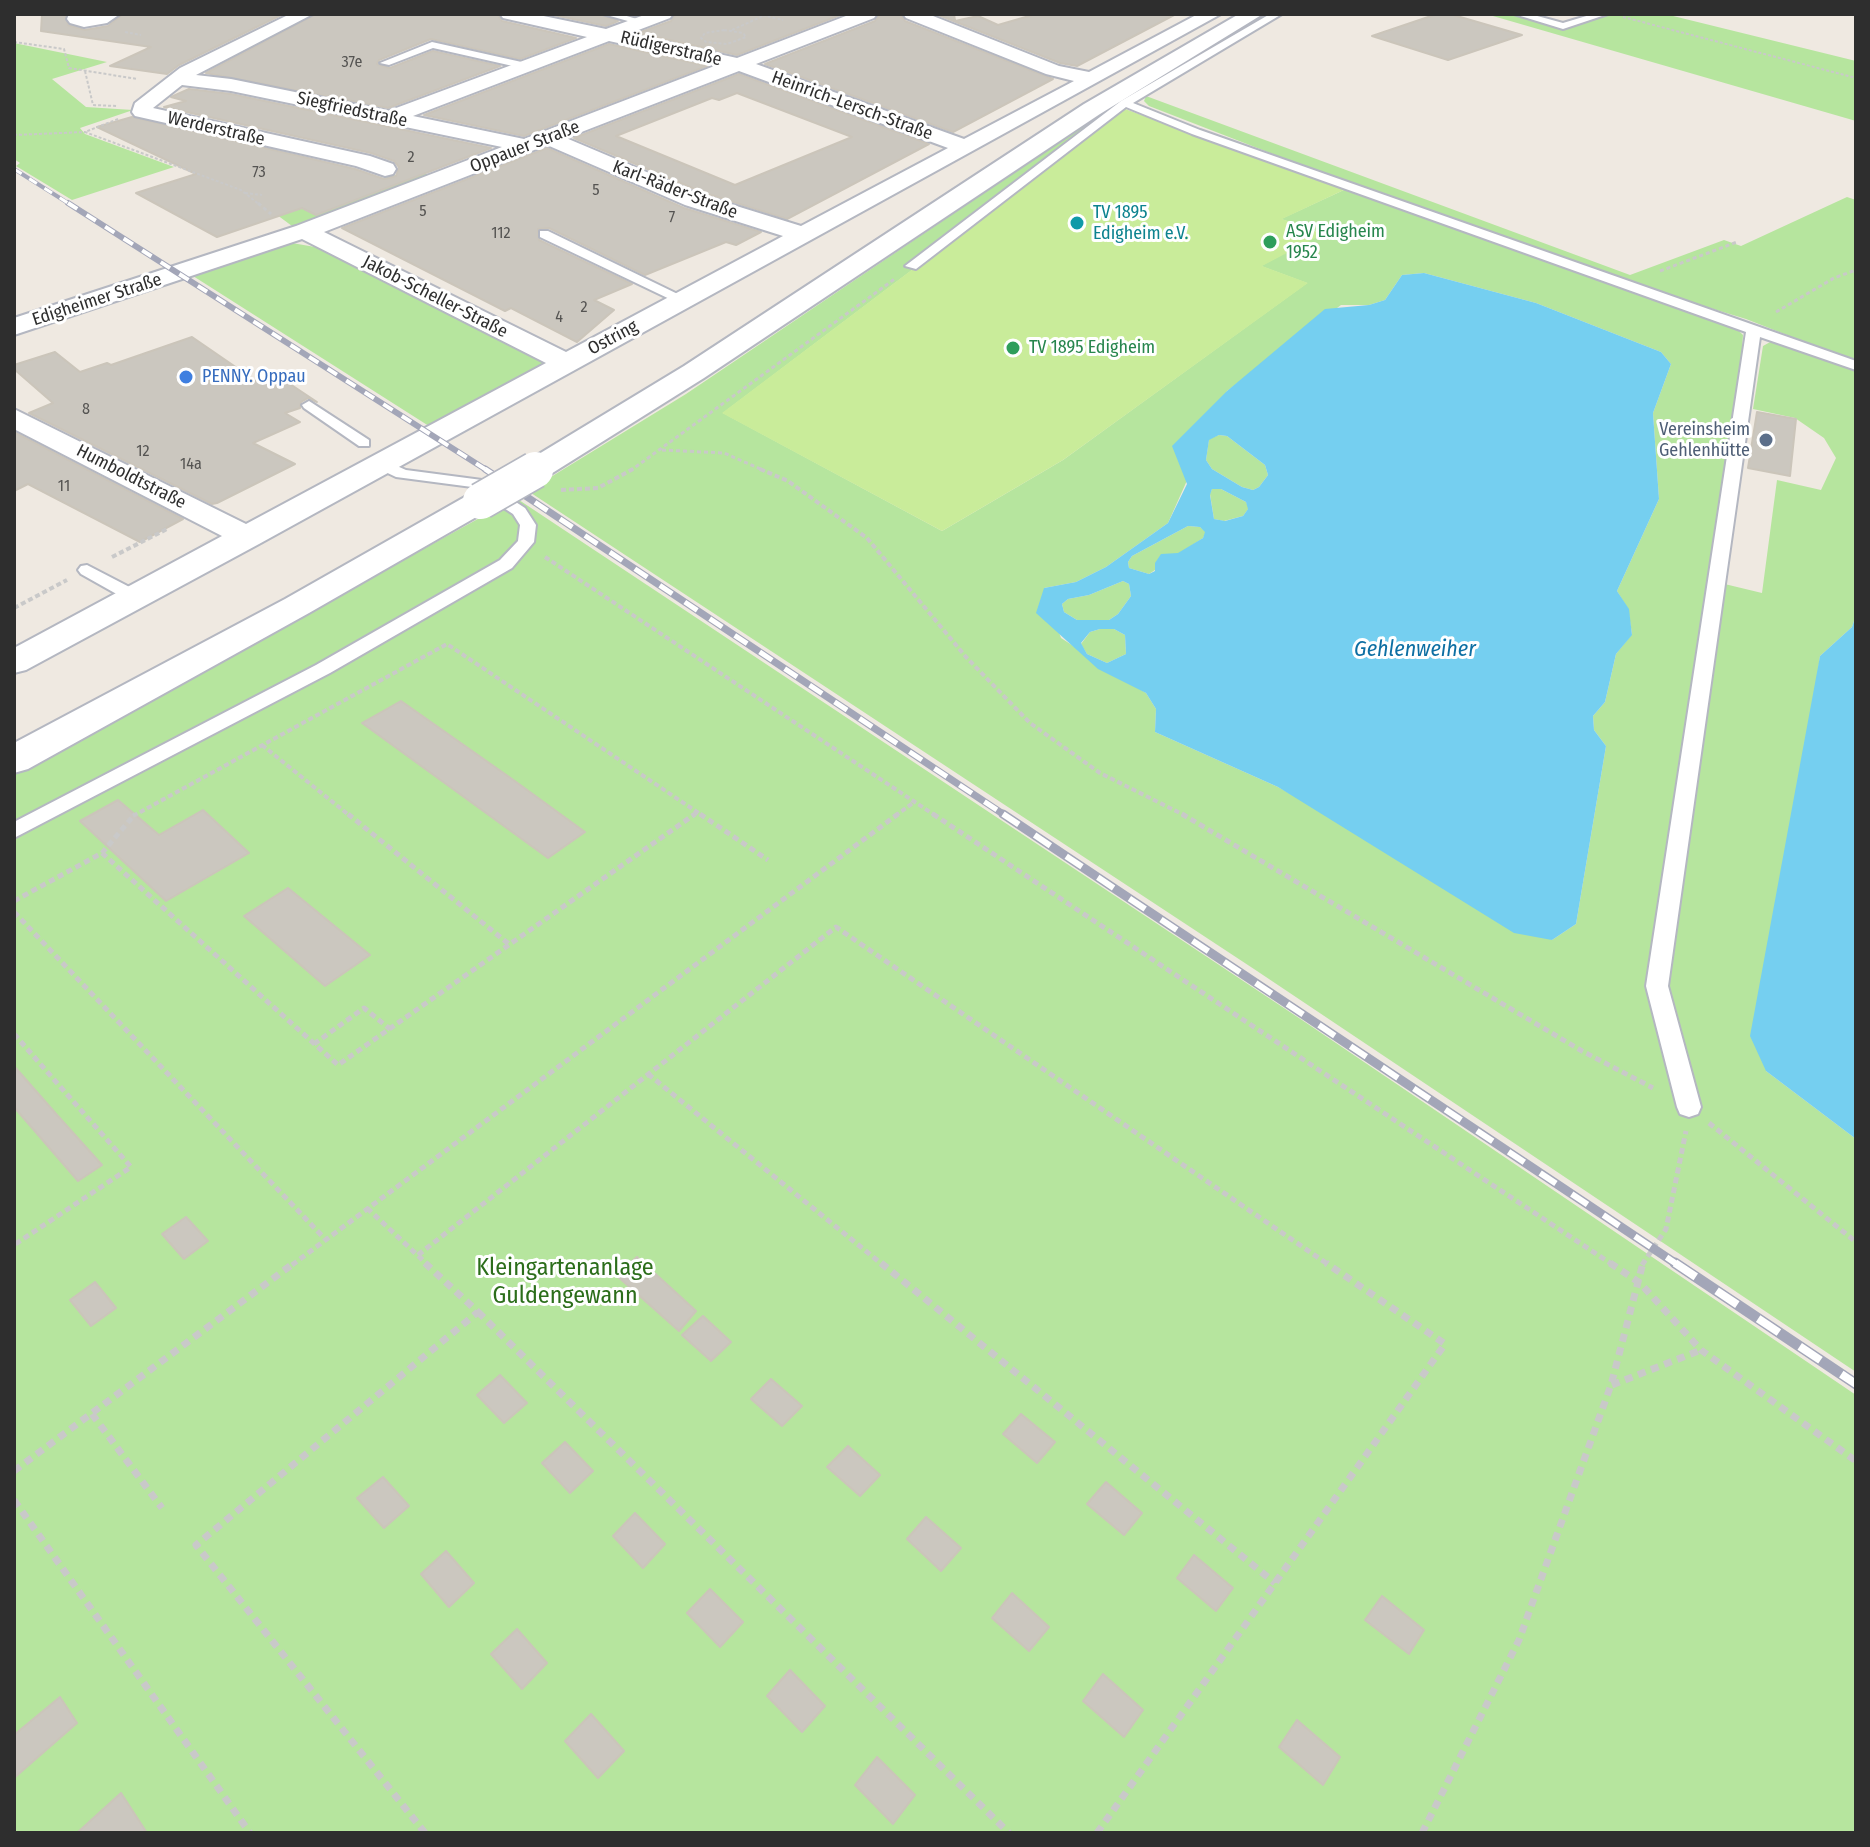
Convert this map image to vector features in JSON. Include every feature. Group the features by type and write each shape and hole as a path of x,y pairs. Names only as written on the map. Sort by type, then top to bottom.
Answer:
{"street":[{"path":"78,14 76,19 90,21 111,14"},
{"name":"Werderstraße","path":"142,110 174,81 304,14"},
{"name":"Rüdigerstraße","path":"509,14 739,64"},
{"path":"389,118 664,14"},
{"name":"Oppauer Straße","path":"180,273 304,231 868,14"},
{"path":"912,14 1053,70 1092,79"},
{"name":"Ostring","path":"19,654 248,537 372,453 567,363 1212,14"},
{"path":"14,760 297,606 535,470 694,372 1092,109 1253,14"},
{"name":"Heinrich-Lersch-Straße","path":"739,64 965,147"},
{"name":"Siegfriedstraße","path":"174,81 231,85 389,118 537,142"},
{"name":"Werderstraße","path":"142,110 385,169"},
{"name":"Karl-Räder-Straße","path":"537,142 693,200 804,235"},
{"name":"Jakob-Scheller-Straße","path":"304,231 567,363"},
{"name":"Edigheimer Straße","path":"14,327 180,273"},
{"name":"Humboldtstraße","path":"14,418 248,537"}],"lane":[{"path":"608,14 642,22"},
{"path":"911,266 1125,103 1277,14"},
{"path":"1519,14 1563,26 1603,14"},
{"path":"385,63 432,45 526,66"},
{"path":"1125,103 1196,132 1856,366"},
{"path":"544,234 686,298"},
{"path":"602,254 686,298"},
{"path":"1689,1107 1657,986 1754,328"},
{"path":"14,831 323,669 506,564 526,542 528,525 519,511 476,483 402,474 309,405"},
{"path":"87,570 135,597"}],"path":[{"path":"758,14 792,22"},
{"path":"1611,14 1856,78"},
{"path":"731,30 766,15"},
{"path":"14,42 64,49 69,68 174,81"},
{"path":"85,71 93,105 142,110"},
{"path":"71,132 142,110"},
{"path":"85,132 89,128"},
{"path":"14,135 85,132 244,193 262,195"},
{"path":"244,193 274,216"},
{"path":"1626,284 1737,242"},
{"path":"1754,328 1834,278 1856,270"},
{"path":"662,450 724,453 788,481 867,538 966,657 1030,723 1100,773 1192,819 1582,1051 1689,1107 1856,1242"},
{"path":"526,542 913,803 1640,1283 1701,1350 1856,1461"},
{"path":"14,901 102,853 137,812 447,644 768,860"},
{"path":"262,745 510,945"},
{"path":"14,1471 913,803"},
{"path":"102,853 338,1065 698,812"},
{"path":"14,912 325,1239"},
{"path":"418,1255 836,927 1445,1344 1097,1833"},
{"path":"314,1044 364,1008 390,1029"},
{"path":"14,1034 131,1167 14,1245"},
{"path":"648,1074 1275,1583"},
{"path":"1422,1833 1519,1640 1611,1385 1640,1283 1642,1264 1666,1229 1689,1107"},
{"path":"367,1208 478,1312 1009,1833"},
{"path":"425,1833 196,1545 478,1312"},
{"path":"1611,1385 1701,1350"},
{"path":"92,1414 162,1508"},
{"path":"14,1500 250,1833"}],"green space":[{"path":"1486,14 1530,14 1562,23 1588,14 1665,14 1856,61 1856,121"},
{"path":"14,43 107,62 52,79 86,107 133,110 80,128 85,134 174,167 72,200 16,166 20,163 14,159"},
{"path":"1146,96 1630,275 1724,240 1741,246 1847,197 1856,200 1856,362 1746,319 1664,294 1345,182 1149,106 1144,101"},
{"path":"1114,105 1125,109 723,413 942,531 1063,460 1307,283 1261,266 1322,233 1281,219 1346,189 1598,280 1731,323 1743,335 1741,365 1708,580 1762,593 1777,480 1821,490 1836,458 1824,438 1795,418 1753,409 1763,346 1772,341 1856,367 1856,615 1852,627 1820,656 1766,1071 1856,1139 1856,1372 1257,971 528,491 686,394","holes":["1424,273 1536,303 1661,352 1671,364 1653,413 1659,499 1617,591 1628,609 1632,634 1616,654 1605,702 1593,716 1594,730 1606,746 1576,924 1552,940 1278,787 1155,732 1156,709 1146,693 1061,638 1044,588 1076,582 1106,567 1168,523 1227,391 1341,305 1369,305 1385,300 1402,275"]},
{"name":"TV 1895 Edigheim","path":"1125,109 1346,189 1282,219 1323,234 1262,266 1308,283 1063,460 942,531 722,413"},
{"path":"413,171 430,175 292,226 265,206"},
{"path":"292,243 315,247 549,365 432,428 193,276"},
{"path":"1227,436 1265,465 1268,475 1259,487 1253,490 1242,487 1212,469 1206,460 1209,439"},
{"path":"1212,489 1221,489 1246,502 1249,508 1243,516 1224,521 1214,519"},
{"name":"Kleingartenanlage Guldengewann","path":"516,498 1302,1020 1856,1395 1856,1833 14,1833 14,774"},
{"path":"1188,526 1200,527 1206,532 1203,538 1149,574 1129,568 1128,562 1132,556"},
{"path":"1123,581 1129,584 1131,596 1118,614 1109,620 1077,620 1064,612 1062,604 1068,599 1089,595"},
{"path":"1114,629 1125,635 1126,654 1107,663 1087,654 1081,644 1090,632"}],"water":[{"name":"Gehlenweiher","path":"1424,273 1536,303 1661,352 1671,364 1653,413 1659,499 1617,591 1629,609 1632,635 1616,654 1605,702 1593,716 1594,730 1606,746 1576,924 1552,940 1514,933 1278,787 1155,732 1156,709 1146,693 1098,669 1036,613 1044,588 1076,582 1106,567 1168,523 1187,484 1172,446 1227,391 1325,309 1369,305 1385,300 1402,275","holes":["1219,435 1227,436 1265,465 1268,475 1259,487 1253,490 1242,487 1212,469 1206,460 1209,440","1212,489 1221,489 1246,502 1248,509 1243,516 1225,521 1214,519","1188,526 1200,527 1205,532 1203,538 1178,553 1161,554 1155,563 1155,571 1149,574 1129,568 1128,562 1132,556","1123,581 1129,584 1131,596 1118,614 1109,620 1077,620 1064,612 1062,604 1068,599 1089,595","1114,629 1125,635 1126,654 1107,663 1087,654 1081,643 1090,632"]},
{"path":"1856,615 1856,1139 1766,1071 1750,1036 1820,656 1852,627"}],"building":[{"path":"42,14 66,14 68,25 85,30 108,26 123,14 283,14 179,65 167,74 110,66 151,47 41,31"},
{"path":"316,14 497,14 502,21 576,38 520,59 431,39 379,60 377,64 390,68 433,51 500,66 388,108 206,73"},
{"path":"549,14 600,14 618,21 606,26"},
{"path":"676,14 843,14 737,55 638,33 671,21"},
{"path":"880,14 900,14 905,21 1053,79 953,132 765,64 875,21"},
{"path":"936,14 954,14 955,21 978,16 998,25 1036,14 1176,14 1077,66 1060,63"},
{"path":"1437,14 1450,14 1522,35 1448,60 1372,36"},
{"path":"609,44 707,66 524,136 424,115"},
{"path":"739,74 929,144 787,219 702,192 574,138","holes":["737,93 852,137 735,185 616,136 712,98 719,100"]},
{"path":"189,89 231,94 491,148 316,215 302,208 217,237 136,193 196,174 97,127 132,117 355,169 384,179 396,176 399,167 394,161 371,153 164,107 186,101 171,97"},
{"path":"547,148 684,208 761,232 736,245 726,242 645,275 549,228 538,229 539,240 632,284 594,300 614,310 577,342 511,308 505,311 342,228"},
{"path":"192,337 256,381 275,374 317,402 308,398 301,402 300,408 285,413 300,422 253,443 295,464 212,504 29,413 53,403 14,369 14,365 55,352 80,372 107,363 111,365"},
{"path":"1757,412 1796,419 1790,476 1748,468"},
{"path":"14,432 183,519 140,542 28,484 14,491"},
{"path":"401,701 585,832 548,858 362,723"},
{"path":"118,800 159,835 203,810 249,853 166,901 80,821"},
{"path":"288,888 370,955 325,986 244,916"},
{"path":"14,1066 102,1165 78,1181 14,1107"},
{"path":"186,1217 208,1241 184,1259 162,1234"},
{"path":"637,1257 696,1311 679,1331 616,1275"},
{"path":"95,1282 116,1308 91,1326 70,1300"},
{"path":"703,1316 731,1342 711,1361 682,1335"},
{"path":"500,1375 527,1403 504,1423 477,1395"},
{"path":"771,1379 802,1406 782,1426 751,1399"},
{"path":"1021,1414 1055,1442 1037,1463 1003,1434"},
{"path":"565,1442 593,1471 570,1493 542,1463"},
{"path":"848,1446 880,1475 860,1496 827,1467"},
{"path":"383,1477 409,1506 384,1528 357,1498"},
{"path":"1106,1482 1142,1513 1124,1535 1087,1504"},
{"path":"635,1513 665,1544 643,1568 613,1536"},
{"path":"926,1517 961,1548 941,1571 907,1539"},
{"path":"446,1551 474,1583 449,1607 421,1574"},
{"path":"1194,1555 1233,1588 1216,1611 1177,1578"},
{"path":"710,1589 743,1622 720,1647 687,1613"},
{"path":"1012,1593 1049,1627 1029,1651 992,1618"},
{"path":"1382,1596 1424,1630 1409,1654 1365,1620"},
{"path":"517,1629 547,1663 522,1689 491,1654"},
{"path":"790,1670 825,1706 802,1732 767,1696"},
{"path":"1103,1674 1143,1710 1124,1737 1083,1701"},
{"path":"60,1697 77,1723 14,1778 14,1735"},
{"path":"591,1714 624,1751 598,1778 565,1741"},
{"path":"1297,1720 1340,1757 1323,1785 1279,1747"},
{"path":"877,1757 915,1795 893,1824 855,1785"},
{"path":"121,1793 147,1833 77,1833"}],"railway":[{"path":"14,169 71,205"},
{"path":"68,203 488,471"},
{"path":"485,469 1004,815"},
{"path":"1004,815 1678,1265"},
{"path":"1675,1263 1856,1384"}],"place":[{"name":"TV 1895 Edigheim e.V.","path":"1077,223"},
{"name":"ASV Edigheim 1952","path":"1270,242"},
{"name":"TV 1895 Edigheim","path":"1013,348"},
{"name":"PENNY. Oppau","path":"186,377"},
{"name":"Vereinsheim Gehlenhütte","path":"1766,440"}]}
